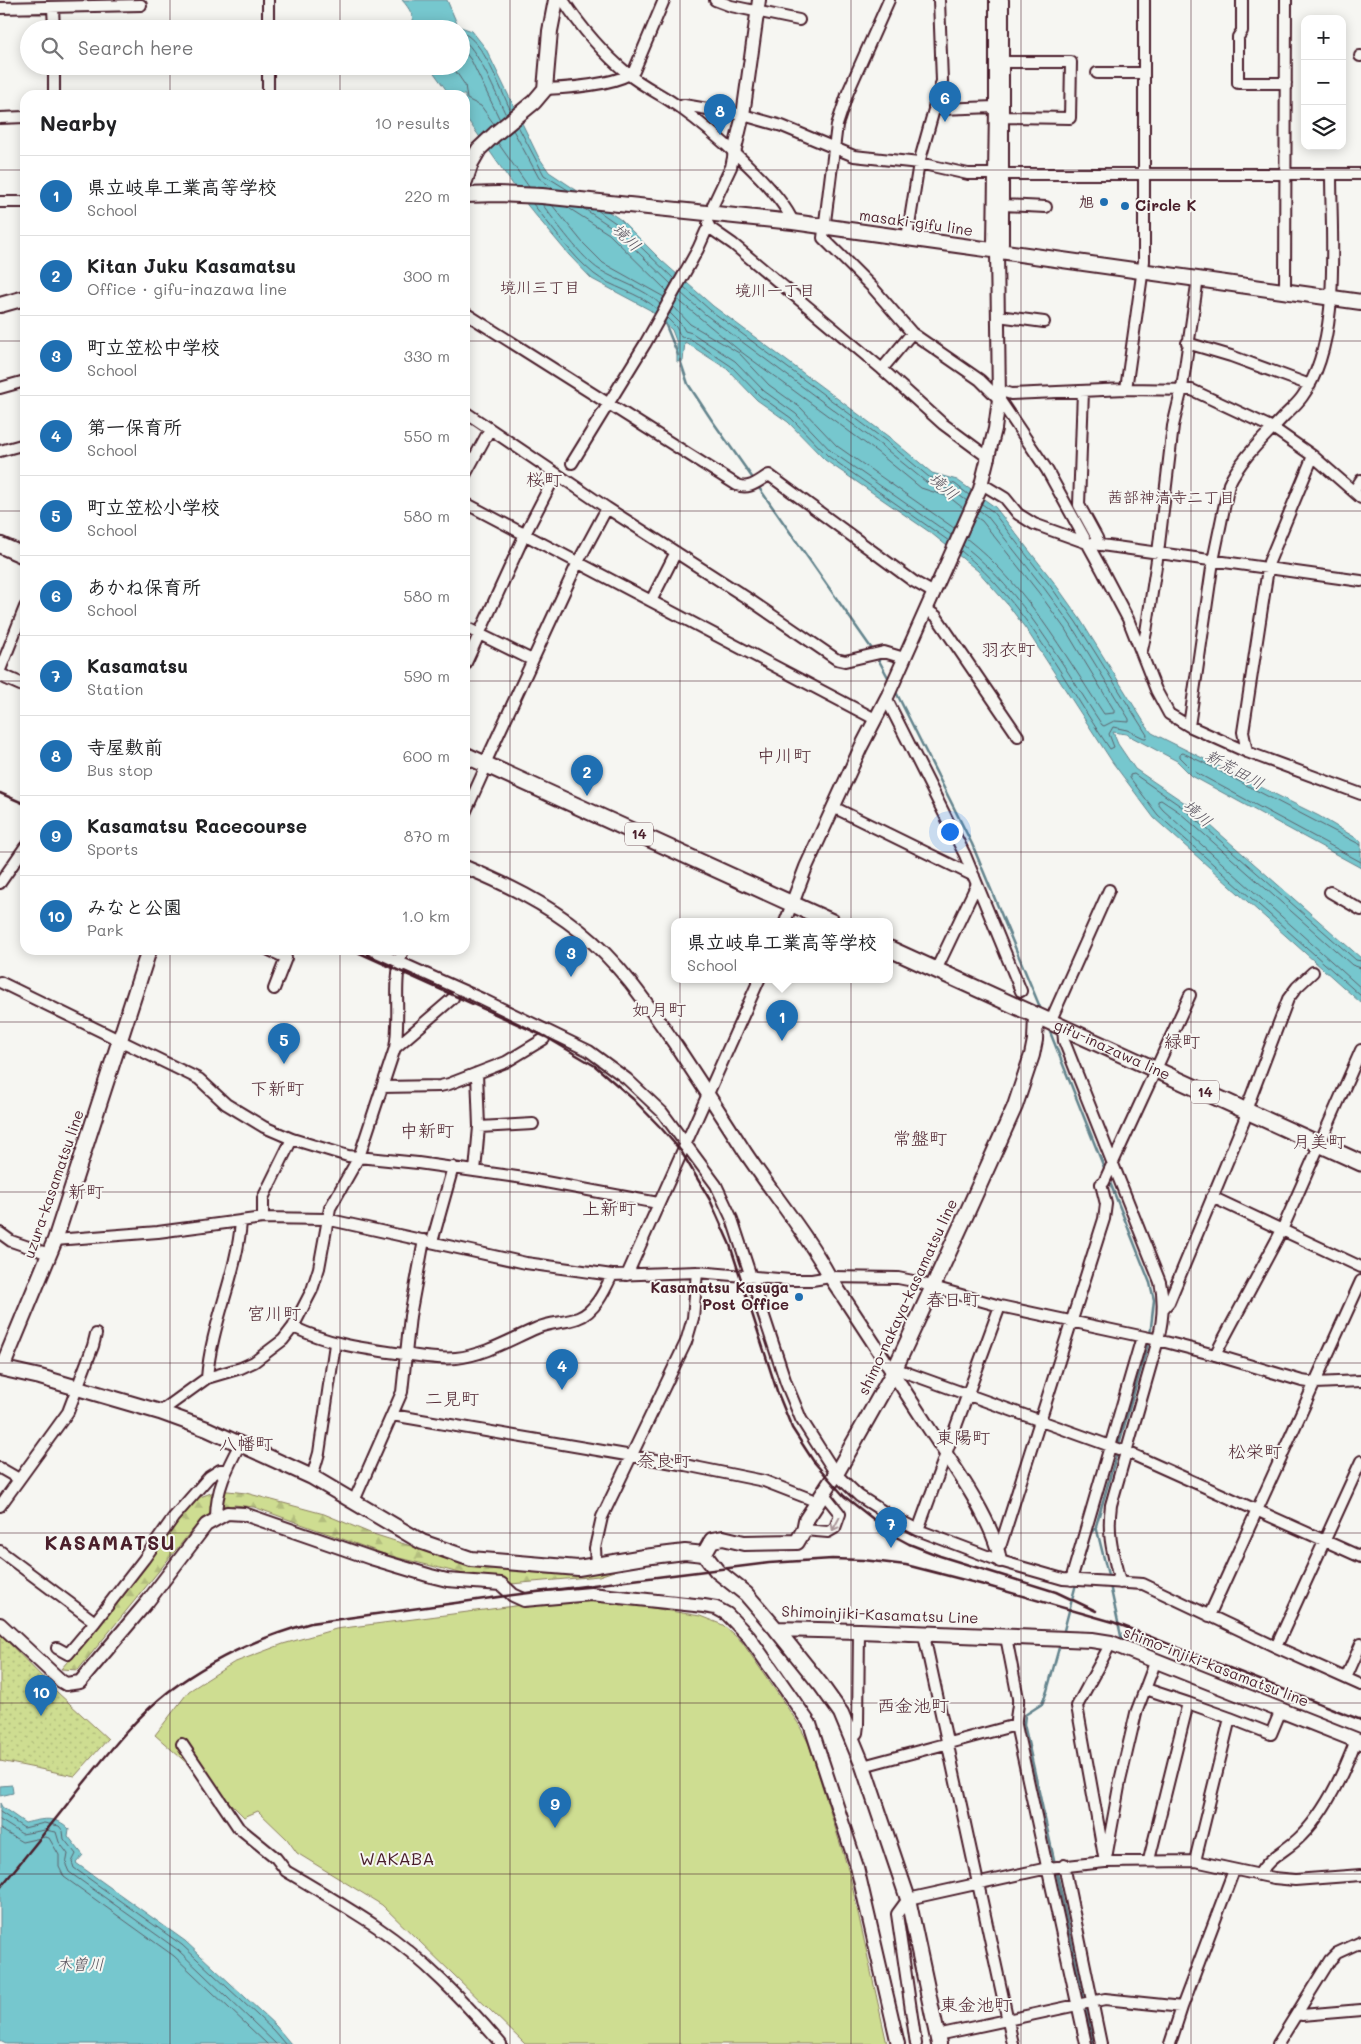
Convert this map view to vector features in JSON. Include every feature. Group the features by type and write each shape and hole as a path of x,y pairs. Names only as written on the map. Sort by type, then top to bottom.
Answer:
{"main road":[{"path":"470,166 479,149 534,102 545,89 550,30 556,0"},
{"name":"masaki-gifu line","path":"470,195 542,196 793,222 824,228 1198,278 1361,302"},
{"path":"0,305 20,299"},
{"path":"0,544 20,554"},
{"name":"14","path":"470,757 823,918"},
{"name":"gifu-inazawa line","path":"893,950 1361,1163"},
{"name":"uzura-kasamatsu line","path":"1,1370 55,1240 147,955"},
{"name":"shimo-nakaya-kasamatsu line","path":"804,1530 806,1520 836,1474 893,1373 1015,1106 1035,1040 1047,1021"},
{"path":"1,1370 40,1377 160,1412 207,1429 312,1477 422,1542 471,1559 578,1568 685,1552 704,1554 712,1540 723,1538 744,1543 797,1542 804,1530"},
{"name":"Shimoinjiki-Kasamatsu Line","path":"704,1554 717,1571 746,1594 776,1629 1061,1639"},
{"path":"776,1629 841,1713 852,1738 908,1900 938,2040"},
{"name":"shimo-injiki-kasamatsu line","path":"1061,1639 1111,1643 1359,1741"}],"street":[{"path":"268,0 268,20"},
{"path":"563,0 592,37 629,75 679,107 734,153 761,180 789,214 793,222"},
{"path":"545,89 615,81 629,75 634,71 664,0"},
{"path":"715,0 758,6 799,20"},
{"path":"889,0 848,92 837,125 823,238 873,288 912,333 980,380 998,395 1047,470 1128,619 1161,701 1169,714 1189,726 1247,752 1361,794"},
{"path":"907,238 919,163 942,81 939,0"},
{"path":"995,0 995,107 998,174 1003,205 1003,244 998,251"},
{"path":"787,918 806,867 833,807 887,697 951,555 981,486 989,458 998,395 998,251 993,243 1003,117 1003,0"},
{"path":"1126,390 1143,271 1144,0"},
{"path":"1242,0 1242,31 1238,38 1238,83 1286,83"},
{"path":"1285,291 1286,0"},
{"path":"0,8 141,5"},
{"path":"713,204 731,166 743,116 758,6"},
{"path":"53,8 54,20"},
{"path":"1003,62 1071,62 1070,118 1003,117"},
{"path":"1097,73 1144,73"},
{"path":"54,75 54,90"},
{"path":"268,75 268,90"},
{"path":"679,107 684,105 743,116 782,126 854,156 919,163 968,174 1361,174"},
{"path":"934,107 940,109 995,107"},
{"path":"0,118 20,118"},
{"path":"1189,726 1213,562 1229,484 1238,468 1302,398 1310,385 1320,360 1329,322 1331,298 1331,174"},
{"path":"0,202 20,202"},
{"path":"1003,205 1046,208"},
{"path":"572,463 646,342 698,250 709,226 882,369 943,424 989,458"},
{"path":"1142,650 1158,553 1173,426 1182,388 1187,343 1198,278"},
{"path":"470,316 737,485 744,488 769,475 913,581 934,593"},
{"path":"998,316 1044,322"},
{"path":"882,369 912,333"},
{"path":"1187,343 1231,356 1310,385"},
{"path":"0,388 20,382"},
{"path":"998,395 1182,388 1192,390 1273,428 1313,456 1357,495 1361,480"},
{"path":"1083,391 1079,505 1099,545"},
{"path":"470,415 836,659 845,661 884,652 904,658"},
{"path":"470,466 490,429"},
{"path":"0,451 20,445"},
{"path":"1247,752 1243,732 1267,570 1313,456"},
{"path":"470,654 525,534 556,474"},
{"path":"981,486 989,487 1005,498 1018,514 1034,524 1087,543 1267,570 1361,581"},
{"path":"470,506 875,719"},
{"path":"470,801 532,660 578,562 607,508"},
{"path":"651,601 676,552"},
{"path":"926,610 936,616 1018,736"},
{"path":"1128,619 1146,632"},
{"path":"0,670 20,620"},
{"path":"470,630 532,660"},
{"path":"0,675 20,684"},
{"path":"887,697 965,854 1021,991"},
{"path":"833,807 976,880"},
{"path":"0,883 20,854"},
{"path":"470,869 507,885 549,909 607,955 628,978 649,1006 758,1171 820,1259 974,1498 998,1554"},
{"path":"936,970 976,880"},
{"path":"1109,890 1047,1021 1064,1041 1160,1282 1163,1309"},
{"path":"1330,892 1361,910"},
{"path":"274,989 286,958 280,955"},
{"path":"384,955 532,1022 588,1051 627,1079 662,1112 716,1185 732,1219 786,1383 801,1419 836,1474 859,1496 918,1530 998,1554 1070,1580 1143,1584 1361,1685"},
{"path":"160,1412 207,1378 254,1362 283,1340 293,1327 312,1290 319,1268 326,1219 330,1208 359,1157 395,1048 398,1035 402,955"},
{"path":"1070,1580 1112,1446 1150,1338 1168,1302 1212,1197 1288,999 1297,987 1313,972"},
{"path":"0,982 120,1039 198,1079 226,1104 264,1127 292,1139 348,1156 524,1178 658,1202"},
{"path":"627,1275 658,1202 758,983"},
{"path":"998,1554 1104,1219 1106,1204 1101,1184 1104,1182 1154,1069 1190,995"},
{"path":"395,1048 453,998"},
{"path":"382,1087 440,1086 506,1062 544,1039"},
{"path":"1215,1355 1282,1230 1361,1050"},
{"path":"475,1171 479,1127 476,1073"},
{"path":"479,1127 533,1124"},
{"path":"263,1218 264,1198 292,1139"},
{"path":"354,1501 402,1392 410,1316 428,1241 453,1168"},
{"path":"1212,1197 1361,1267"},
{"path":"55,1240 158,1232 263,1218 326,1219 526,1263 612,1275 697,1272 812,1280 830,1277 898,1278 1000,1306 1150,1338 1215,1355 1282,1376 1314,1383 1361,1381"},
{"path":"207,1378 214,1336 230,1280 241,1222"},
{"path":"0,1233 10,1241 49,1254"},
{"path":"596,1565 595,1548 602,1517 686,1342 693,1318 697,1272"},
{"path":"293,1327 318,1339 335,1344 430,1358 456,1358 498,1346 539,1327 578,1318 586,1314 604,1293 612,1275"},
{"path":"1209,1616 1361,1281"},
{"path":"918,1530 1000,1306"},
{"path":"0,1506 68,1412 78,1389 96,1334"},
{"path":"1120,1583 1108,1525 1111,1505 1126,1452 1150,1338"},
{"path":"312,1477 319,1453 335,1344"},
{"path":"893,1373 902,1371 1040,1422 1112,1446 1361,1557"},
{"path":"392,1416 631,1454 764,1481 821,1498 840,1514 835,1528 828,1532 804,1530"},
{"path":"216,1517 218,1492 226,1470 240,1444"},
{"path":"1276,1647 1361,1461"},
{"path":"0,1468 19,1479"},
{"path":"57,1648 68,1654 144,1559 173,1518 209,1477 220,1470 226,1470"},
{"path":"0,1624 60,1681 66,1684 80,1682 148,1601 198,1533 216,1517 227,1513 244,1514 361,1555 431,1576 447,1580 500,1584 513,1595 524,1600 591,1594 716,1608 727,1614 748,1636 810,1724 857,1867 898,2044"},
{"path":"0,1551 95,1622"},
{"path":"852,1738 857,1733 858,1725 859,1631"},
{"path":"926,1633 925,1640 980,1883 1013,2044"},
{"path":"1006,1636 1018,1698 1015,1714 1016,1725 1079,2005 1086,2044"},
{"path":"1105,1862 1077,1706 1111,1643"},
{"path":"1346,1678 1361,1644"},
{"path":"1105,1862 1120,1781 1131,1742 1136,1713 1156,1660"},
{"path":"1146,1688 1270,1734 1281,1710"},
{"path":"1149,1860 1188,1703"},
{"path":"1195,1861 1230,1718"},
{"path":"863,1766 1016,1725"},
{"path":"1259,1875 1274,1857 1292,1844 1312,1822 1359,1741"},
{"path":"182,1744 238,1827 276,1858 286,1871 378,1928 416,1958 460,1997 501,2044"},
{"path":"916,2044 897,1914 908,1900 1048,1868 1105,1862 1149,1860 1195,1861 1259,1875 1295,1880 1361,1875"},
{"path":"1064,1865 1101,2044"},
{"path":"1170,2044 1182,2007 1234,1870"},
{"path":"1278,2044 1330,1960 1337,1953 1361,1942"},
{"path":"938,2040 1008,2020 1105,2000 1182,2007"},
{"path":"1298,2014 1361,2010"}],"green space":[{"path":"219,1490 246,1493 324,1514 370,1533 467,1564 632,1565 599,1576 511,1584 492,1577 483,1575 472,1576 387,1555 254,1507 234,1505 202,1518 78,1670 61,1669 106,1617 195,1499"},
{"path":"569,1599 641,1606 700,1616 723,1625 742,1642 798,1723 809,1744 849,1872 887,2044 525,2044 382,1905 297,1853 287,1839 258,1811 244,1817 215,1788 155,1735 189,1691 233,1663 283,1644 336,1629"},
{"path":"0,1634 57,1692 108,1739 75,1776 0,1761"}],"water":[{"path":"402,0 447,0 455,20 413,20"},
{"name":"境川","path":"470,30 472,31 486,49 538,156 549,172 621,220 662,261 713,306 889,437 932,473 957,480 995,507 1080,619 1152,733 1319,816 1361,841 1361,868 1192,776 1177,761 1126,734 1113,732 1118,744 1135,769 1185,803 1361,958 1361,1003 1154,818 1113,763 1026,629 978,571 931,533 825,460 788,422 757,400 727,369 685,342 683,361 677,362 677,343 672,330 650,310 592,279 528,206 470,123 470,90 446,90 436,75 470,75"},
{"path":"12,1785 13,1793 0,1796 0,1786"},
{"name":"木曽川","path":"0,1803 2,1807 25,1823 48,1819 59,1822 69,1829 68,1836 83,1855 76,1863 185,1941 276,2026 291,2044 6,2044 0,2041"}],"waterway":[{"path":"665,323 678,355"},
{"path":"680,360 688,384 754,480"},
{"path":"757,485 874,652"},
{"path":"877,657 890,681"},
{"path":"895,690 972,844 1042,1012"},
{"path":"1048,1027 1105,1170"},
{"path":"1109,1180 1150,1283 1154,1300 1150,1336"},
{"path":"1118,1447 1149,1341"},
{"path":"1109,1579 1096,1526 1117,1452"},
{"path":"1078,1576 1091,1533 1096,1527"},
{"path":"1063,1634 1076,1584"},
{"path":"1110,1585 1121,1636 1127,1644"},
{"path":"1055,1864 1024,1724 1025,1715 1042,1704 1060,1644"},
{"path":"1056,1869 1084,2001"},
{"path":"1085,2006 1093,2044"}],"railway":[{"path":"0,793 20,802"},
{"path":"364,955 546,1037 595,1066 633,1099 661,1128 681,1151 710,1200 730,1245 777,1391 792,1428 814,1462 844,1496 896,1537 909,1544 940,1556 1056,1592 1096,1611"},
{"path":"0,1888 103,1760 144,1713 184,1680 218,1660 254,1643 311,1623 513,1595 769,1563 832,1559 863,1560 906,1565 984,1585 1113,1622 1361,1720"}],"place":[{"name":"あかね保育所","path":"945,122"},
{"name":"寺屋敷前","path":"720,135"},
{"name":"旭","path":"1104,202"},
{"name":"Circle K","path":"1125,206"},
{"name":"Kitan Juku Kasamatsu","path":"587,796"},
{"name":"町立笠松中学校","path":"571,977"},
{"name":"県立岐阜工業高等学校","path":"782,1041"},
{"name":"町立笠松小学校","path":"284,1064"},
{"name":"Kasamatsu Kasuga Post Office","path":"799,1297"},
{"name":"第一保育所","path":"562,1390"},
{"name":"Kasamatsu","path":"891,1548"},
{"name":"みなと公園","path":"41,1716"},
{"name":"Kasamatsu Racecourse","path":"555,1828"}],"district":[{"name":"境川三丁目","path":"540,287"},
{"name":"境川一丁目","path":"775,290"},
{"name":"桜町","path":"544,480"},
{"name":"茜部神清寺二丁目","path":"1171,497"},
{"name":"羽衣町","path":"1008,650"},
{"name":"中川町","path":"784,756"},
{"name":"如月町","path":"659,1010"},
{"name":"緑町","path":"1182,1042"},
{"name":"下新町","path":"277,1089"},
{"name":"中新町","path":"427,1131"},
{"name":"常盤町","path":"920,1139"},
{"name":"月美町","path":"1319,1142"},
{"name":"新町","path":"86,1192"},
{"name":"上新町","path":"609,1209"},
{"name":"春日町","path":"953,1300"},
{"name":"宮川町","path":"274,1314"},
{"name":"二見町","path":"452,1399"},
{"name":"東陽町","path":"963,1438"},
{"name":"八幡町","path":"246,1444"},
{"name":"松栄町","path":"1255,1452"},
{"name":"奈良町","path":"664,1461"},
{"name":"KASAMATSU","path":"110,1543"},
{"name":"西金池町","path":"913,1706"},
{"name":"WAKABA","path":"397,1859"},
{"name":"東金池町","path":"976,2005"}],"water label":[{"name":"新荒田川","path":"1235,769"}]}
